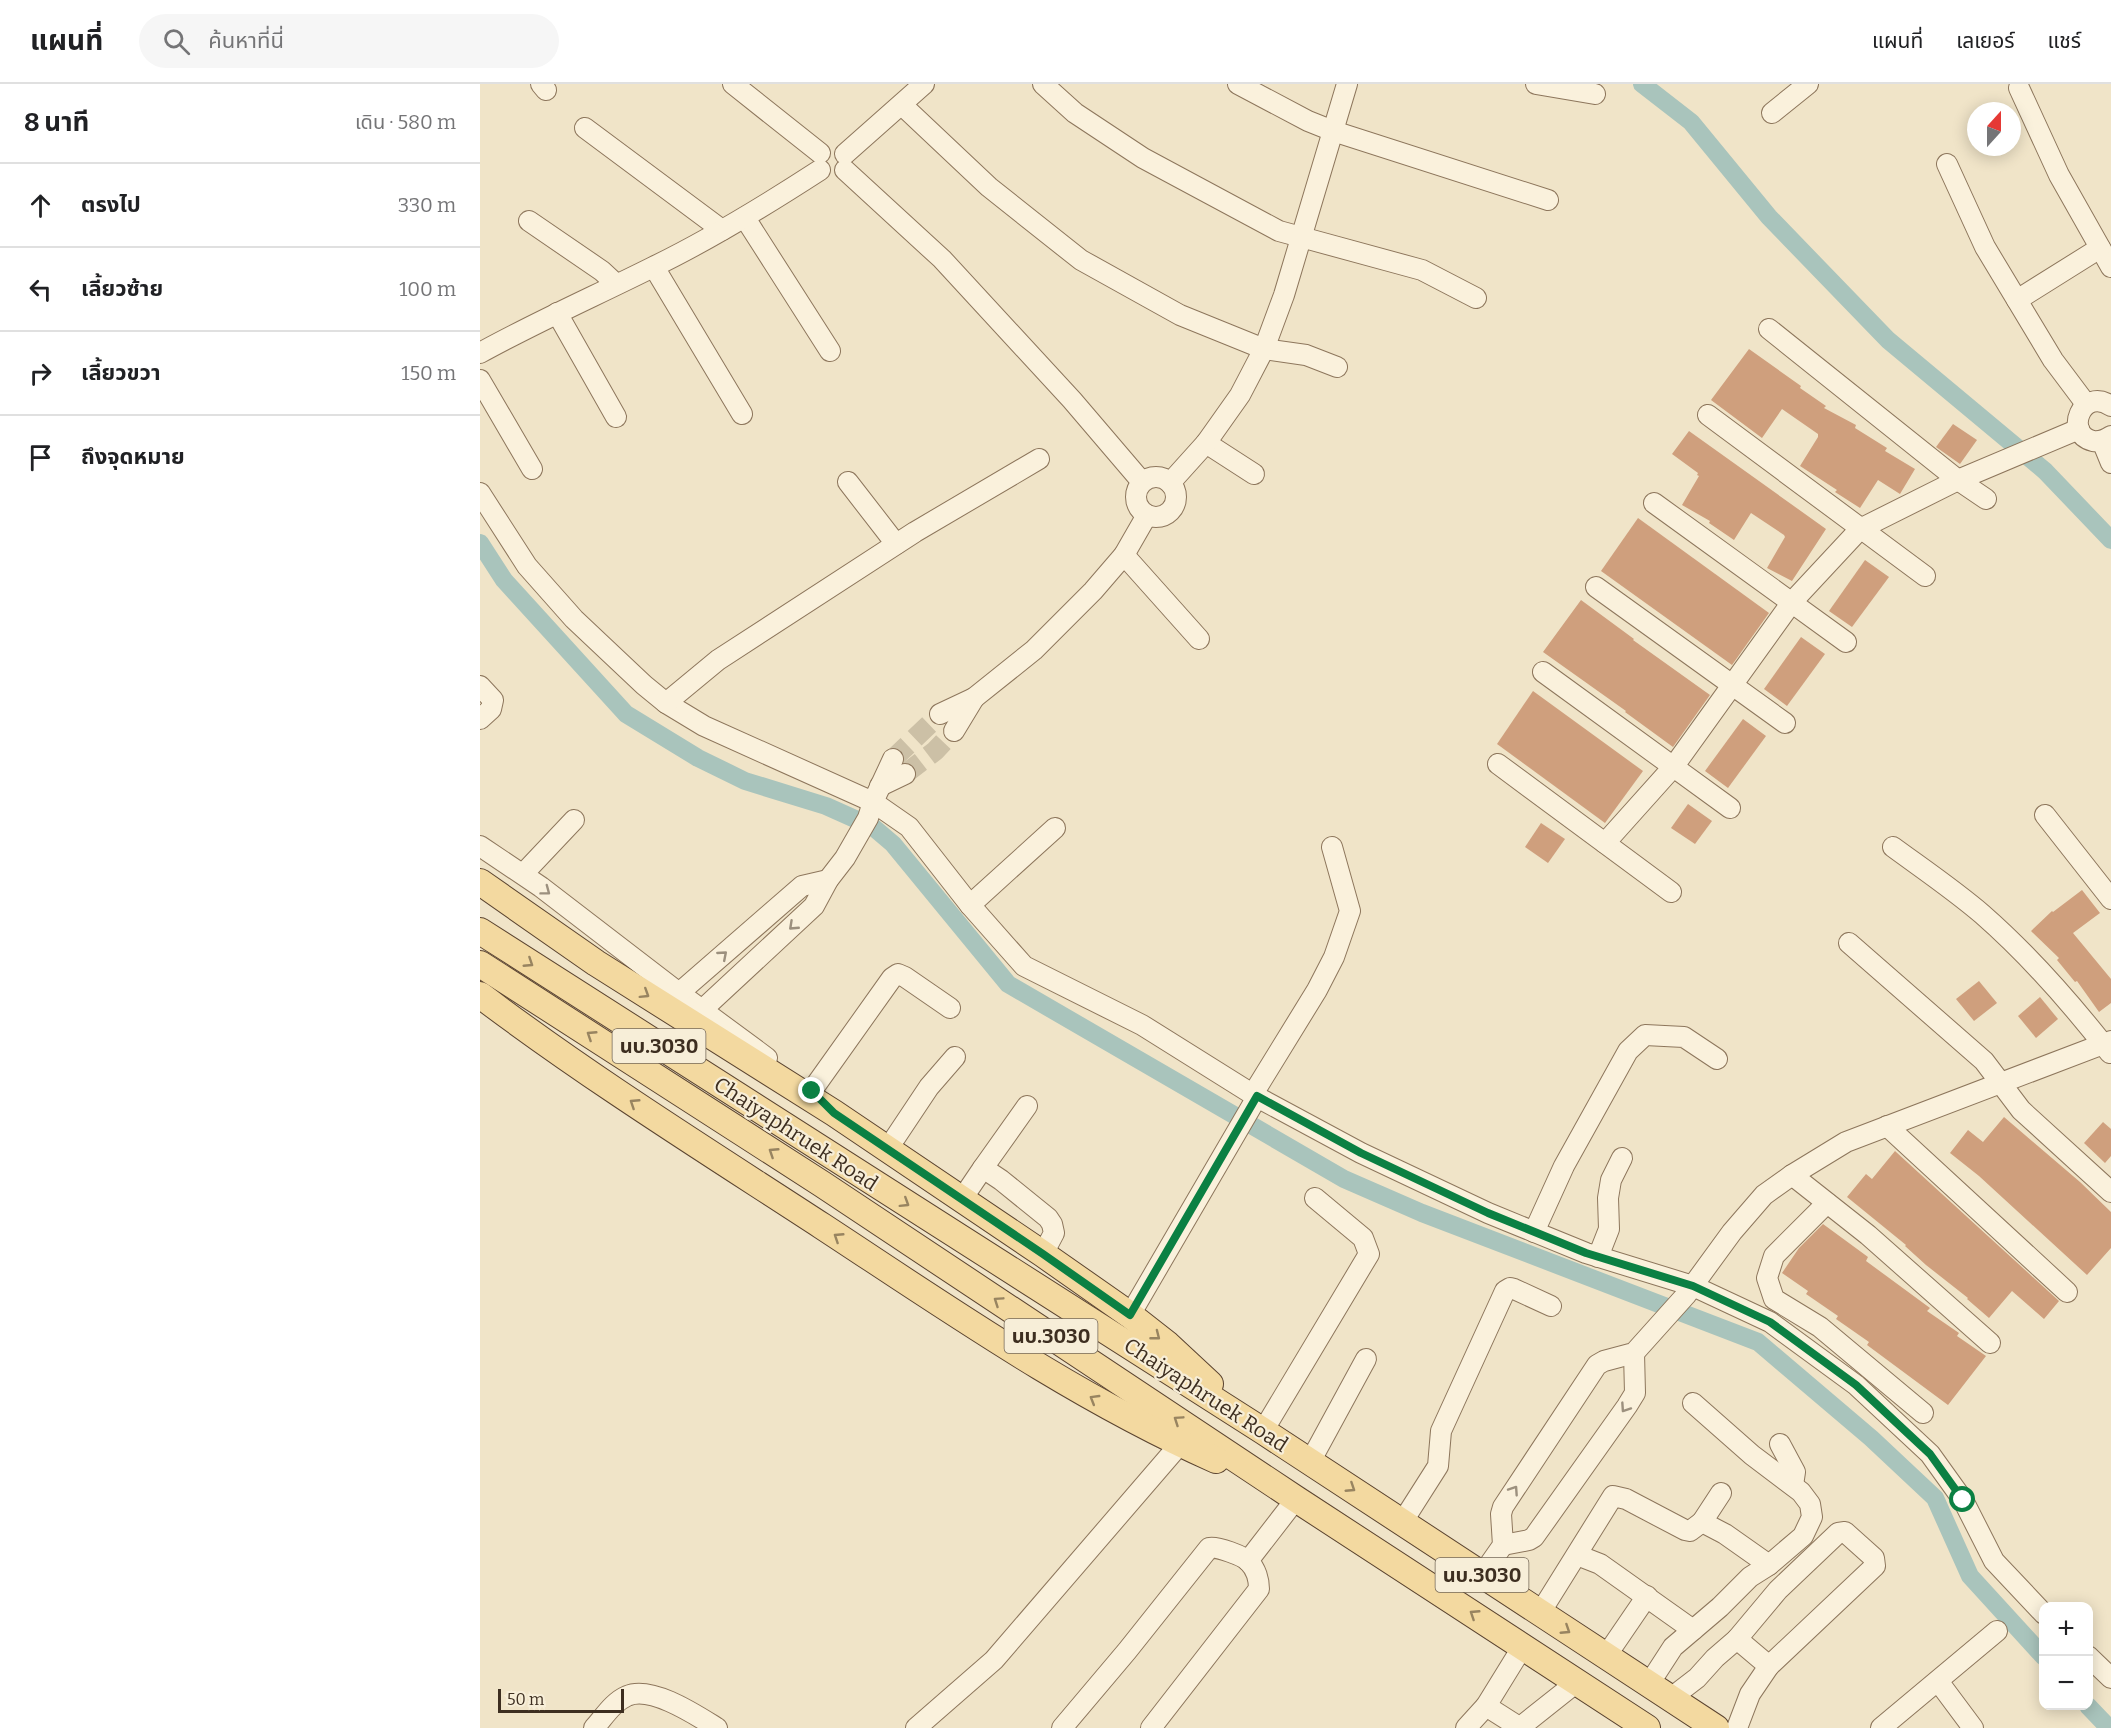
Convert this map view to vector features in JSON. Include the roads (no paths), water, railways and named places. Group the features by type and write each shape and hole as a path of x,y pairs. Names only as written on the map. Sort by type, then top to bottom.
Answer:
{"main road":[{"path":"480,882 596,963 810,1093 887,1150 1130,1315 1196,1370 1256,1427"},
{"path":"480,903 596,963"},
{"name":"Chaiyaphruek Road","path":"480,932 1403,1521 1716,1728"},
{"name":"Chaiyaphruek Road","path":"480,964 822,1184 1647,1728"},
{"path":"480,995 548,1046 1044,1370 1106,1406 1180,1444 1288,1493"},
{"path":"480,1009 548,1046"}],"street":[{"path":"733,84 820,161 824,174 835,176 845,162 924,84"},
{"path":"1043,84 1075,113 1143,158 1279,231 1422,270 1476,298"},
{"path":"1238,84 1333,131 1548,200"},
{"path":"1170,483 1206,443 1240,395 1264,349 1284,295 1347,84"},
{"path":"1536,84 1595,94"},
{"path":"1772,113 1808,84"},
{"path":"2019,87 2059,175 2111,267"},
{"path":"902,105 989,187 1081,260 1180,315 1264,349 1306,355 1337,367"},
{"path":"585,128 722,230"},
{"path":"480,354 557,313 654,267 745,218 820,161"},
{"path":"845,162 942,259 1072,400 1142,482"},
{"path":"1947,164 1985,247 2053,360 2086,404"},
{"path":"745,218 830,351"},
{"path":"529,221 602,271 616,284"},
{"path":"2017,300 2100,248"},
{"path":"654,267 742,414"},
{"path":"557,313 616,417"},
{"path":"1769,328 1958,480 1986,499"},
{"path":"480,380 532,469"},
{"path":"2111,406 2100,401 2086,404 2078,415 2079,429 2088,439 2106,439 2111,463"},
{"path":"1708,415 1925,576"},
{"path":"1605,843 1674,766 1792,603 1860,529 1958,480 2079,429"},
{"path":"1206,443 1254,474"},
{"path":"666,703 718,660 896,544 1039,459"},
{"path":"1159,477 1170,483 1175,496 1172,508 1161,516 1147,515 1142,511 1136,500 1138,488 1142,482 1159,477"},
{"path":"848,482 896,544"},
{"path":"480,493 527,566 574,619 644,685 666,703 704,726 874,802 909,827 970,905 1024,966 1142,1025 1255,1098 1361,1153 1488,1213 1770,1322 1865,1393 1930,1454 1963,1500 1994,1561 2039,1610"},
{"path":"1654,503 1846,642"},
{"path":"940,714 974,698 1034,650 1093,591 1124,555 1147,515"},
{"path":"1124,555 1199,639"},
{"path":"1596,587 1785,723"},
{"path":"1543,672 1730,808"},
{"path":"480,686 493,699 490,709 480,719"},
{"path":"954,732 974,698"},
{"path":"702,1010 814,906 828,880 845,858 893,759"},
{"path":"1498,764 1671,892"},
{"path":"874,802 905,774"},
{"path":"2045,814 2111,898"},
{"path":"523,874 574,820"},
{"path":"970,905 1055,828"},
{"path":"480,846 523,874 810,1093 892,978 898,975 905,977 950,1008"},
{"path":"1130,1315 1334,957 1350,911 1332,847"},
{"path":"1482,1575 1503,1545 1501,1514 1503,1508 1597,1365 1634,1353 1689,1291 1732,1232 1764,1195 1846,1142 2001,1083 2108,1046 2042,971 1989,921 1893,847"},
{"path":"679,993 802,886 828,880"},
{"path":"1850,943 1983,1061 2021,1110 2111,1192"},
{"path":"1534,1232 1564,1166 1628,1051 1645,1035 1684,1037 1717,1059"},
{"path":"887,1150 929,1087 954,1057"},
{"path":"962,1199 1027,1106"},
{"path":"1887,1126 2067,1292"},
{"path":"1598,1257 1609,1229 1608,1198 1611,1180 1622,1158"},
{"path":"983,1168 1011,1187 1048,1218 1054,1233 1043,1254"},
{"path":"1792,1175 1868,1235 1990,1343"},
{"path":"1256,1427 1369,1254 1363,1238 1314,1198"},
{"path":"1827,1203 1774,1256 1767,1278 1774,1299 1820,1327 1923,1413"},
{"path":"1403,1521 1438,1466 1441,1431 1505,1292 1510,1288 1514,1289 1551,1306"},
{"path":"1503,1545 1534,1537 1627,1406 1635,1393 1634,1353"},
{"path":"1310,1462 1366,1359"},
{"path":"1649,1684 1673,1647 1750,1577 1803,1536 1812,1517 1810,1504 1794,1485 1752,1455 1693,1403"},
{"path":"915,1728 994,1660 1180,1444"},
{"path":"1780,1444 1794,1472 1794,1485"},
{"path":"1248,1561 1288,1493"},
{"path":"1540,1613 1613,1496 1626,1499 1685,1530 1690,1530 1702,1522 1721,1493"},
{"path":"1702,1522 1725,1534 1768,1565"},
{"path":"1671,1698 1697,1678 1737,1639 1778,1590 1838,1533 1845,1532 1874,1558 1875,1566 1769,1666 1750,1694 1737,1728"},
{"path":"1062,1728 1209,1548 1219,1548 1248,1561 1259,1580 1259,1589 1151,1728"},
{"path":"1577,1555 1600,1564 1693,1630"},
{"path":"1606,1656 1647,1596"},
{"path":"1881,1728 1997,1631"},
{"path":"1737,1639 1769,1666"},
{"path":"1466,1728 1486,1706 1523,1646"},
{"path":"2093,1661 2111,1678"},
{"path":"1938,1680 1973,1728"},
{"path":"1486,1706 1519,1728 1577,1682"},
{"path":"594,1728 614,1705 628,1695 649,1694 717,1728"}],"waterway":[{"path":"1642,84 1691,122 1769,217 1888,340 2045,471 2111,540"},
{"path":"480,543 504,580 626,714 698,758 745,781 826,806 873,827 893,844 1008,984 1344,1179 1422,1213 1758,1342 1871,1438 1935,1498 1970,1576 2043,1656"},
{"path":"2092,1710 2109,1728"}],"tunnel":[{"path":"893,759 940,714"},
{"path":"905,774 935,751 954,731"}]}
